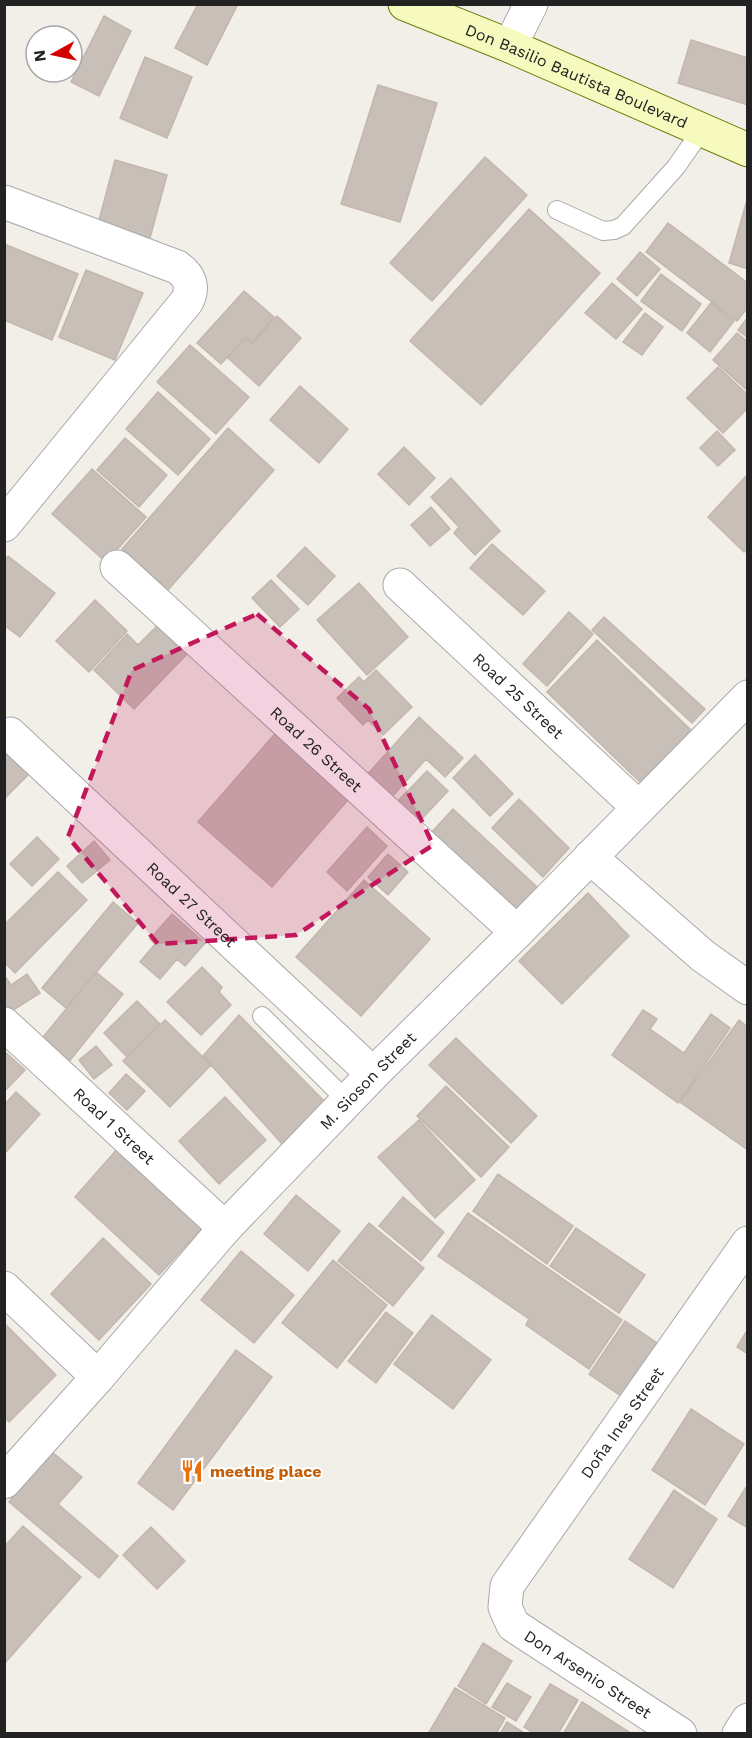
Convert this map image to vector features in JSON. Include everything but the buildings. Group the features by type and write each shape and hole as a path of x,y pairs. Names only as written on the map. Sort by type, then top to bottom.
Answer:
{"main road":[{"name":"Don Basilio Bautista Boulevard","path":"405,4 510,46 747,150"}],"street":[{"path":"510,46 531,4"},
{"path":"4,202 177,267 189,278 191,287 187,301 4,525"},
{"name":"Road 26 Street","path":"117,567 517,932"},
{"name":"Road 25 Street","path":"400,585 638,807"},
{"name":"M. Sioson Street","path":"4,1482 98,1377 225,1228 373,1074 517,932 747,697"},
{"name":"Road 27 Street","path":"10,734 373,1074"},
{"path":"590,857 703,956 747,988"},
{"name":"Road 1 Street","path":"4,1024 225,1228"},
{"name":"Doña Ines Street","path":"505,1607 507,1586 747,1243"},
{"path":"4,1287 98,1377"},
{"name":"Don Arsenio Street","path":"505,1607 513,1625 680,1734"},
{"path":"739,1734 747,1720"}],"lane":[{"path":"557,210 603,231 623,226 676,167 700,130"},
{"path":"262,1016 347,1101"}],"highlighted area":[{"path":"257,614 369,709 433,845 296,935 158,944 68,837 132,670"}],"place":[{"name":"meeting place","path":"192,1471"}]}
